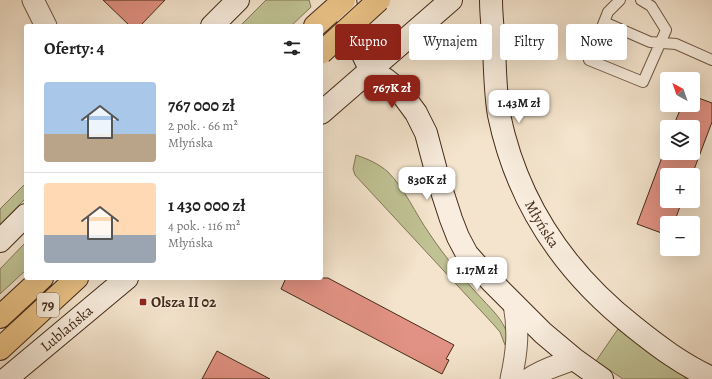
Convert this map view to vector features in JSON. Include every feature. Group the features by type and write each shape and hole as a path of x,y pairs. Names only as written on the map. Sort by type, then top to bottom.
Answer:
{"main road":[{"path":"214,24 238,0"},
{"path":"317,24 344,0 348,19 354,36 371,71 385,79 399,90 416,113 426,133 439,182 458,238 467,254 491,281 543,333 574,359 602,379"},
{"path":"323,51 378,0"},
{"path":"323,111 451,0"},
{"name":"Młyńska","path":"491,0 499,114 511,158 519,180 536,216 577,275 598,297 662,350 686,365 712,378"},
{"path":"0,241 24,217"},
{"name":"79","path":"1,316 40,280"},
{"name":"Lublańska","path":"0,349 75,280"},
{"name":"Lublańska","path":"6,379 125,280"}],"street":[{"path":"33,0 45,24"},
{"path":"511,379 518,338 514,304"},
{"path":"529,379 541,372 574,359"}],"lane":[{"path":"620,0 608,12 589,60 643,82 666,30 651,6 641,0"},
{"path":"604,22 650,42 676,44 712,60"}],"green space":[{"path":"266,0 309,0 311,7 293,24 242,24"},
{"path":"356,155 385,169 394,179 405,193 442,251 462,277 501,321 508,338 508,345 505,345 500,332 494,325 355,175 353,169"},
{"path":"24,185 24,200 0,225 0,209"},
{"path":"24,244 24,272 0,294 0,269"},
{"path":"618,329 660,361 690,379 623,379 596,361"}],"building":[{"path":"103,0 165,0 142,24 128,24"},
{"path":"700,99 712,103 712,122 700,154 700,120 676,120 679,112 700,112"},
{"path":"661,160 698,160 695,168 660,168 660,208 679,208 677,216 660,216 660,232 637,224"},
{"path":"323,278 328,278 454,345 446,359 449,360 442,374 281,289 285,280 323,280"},
{"path":"217,351 230,358 270,379 202,379"}],"place":[{"name":"Olsza II 02","path":"143,302"}]}
